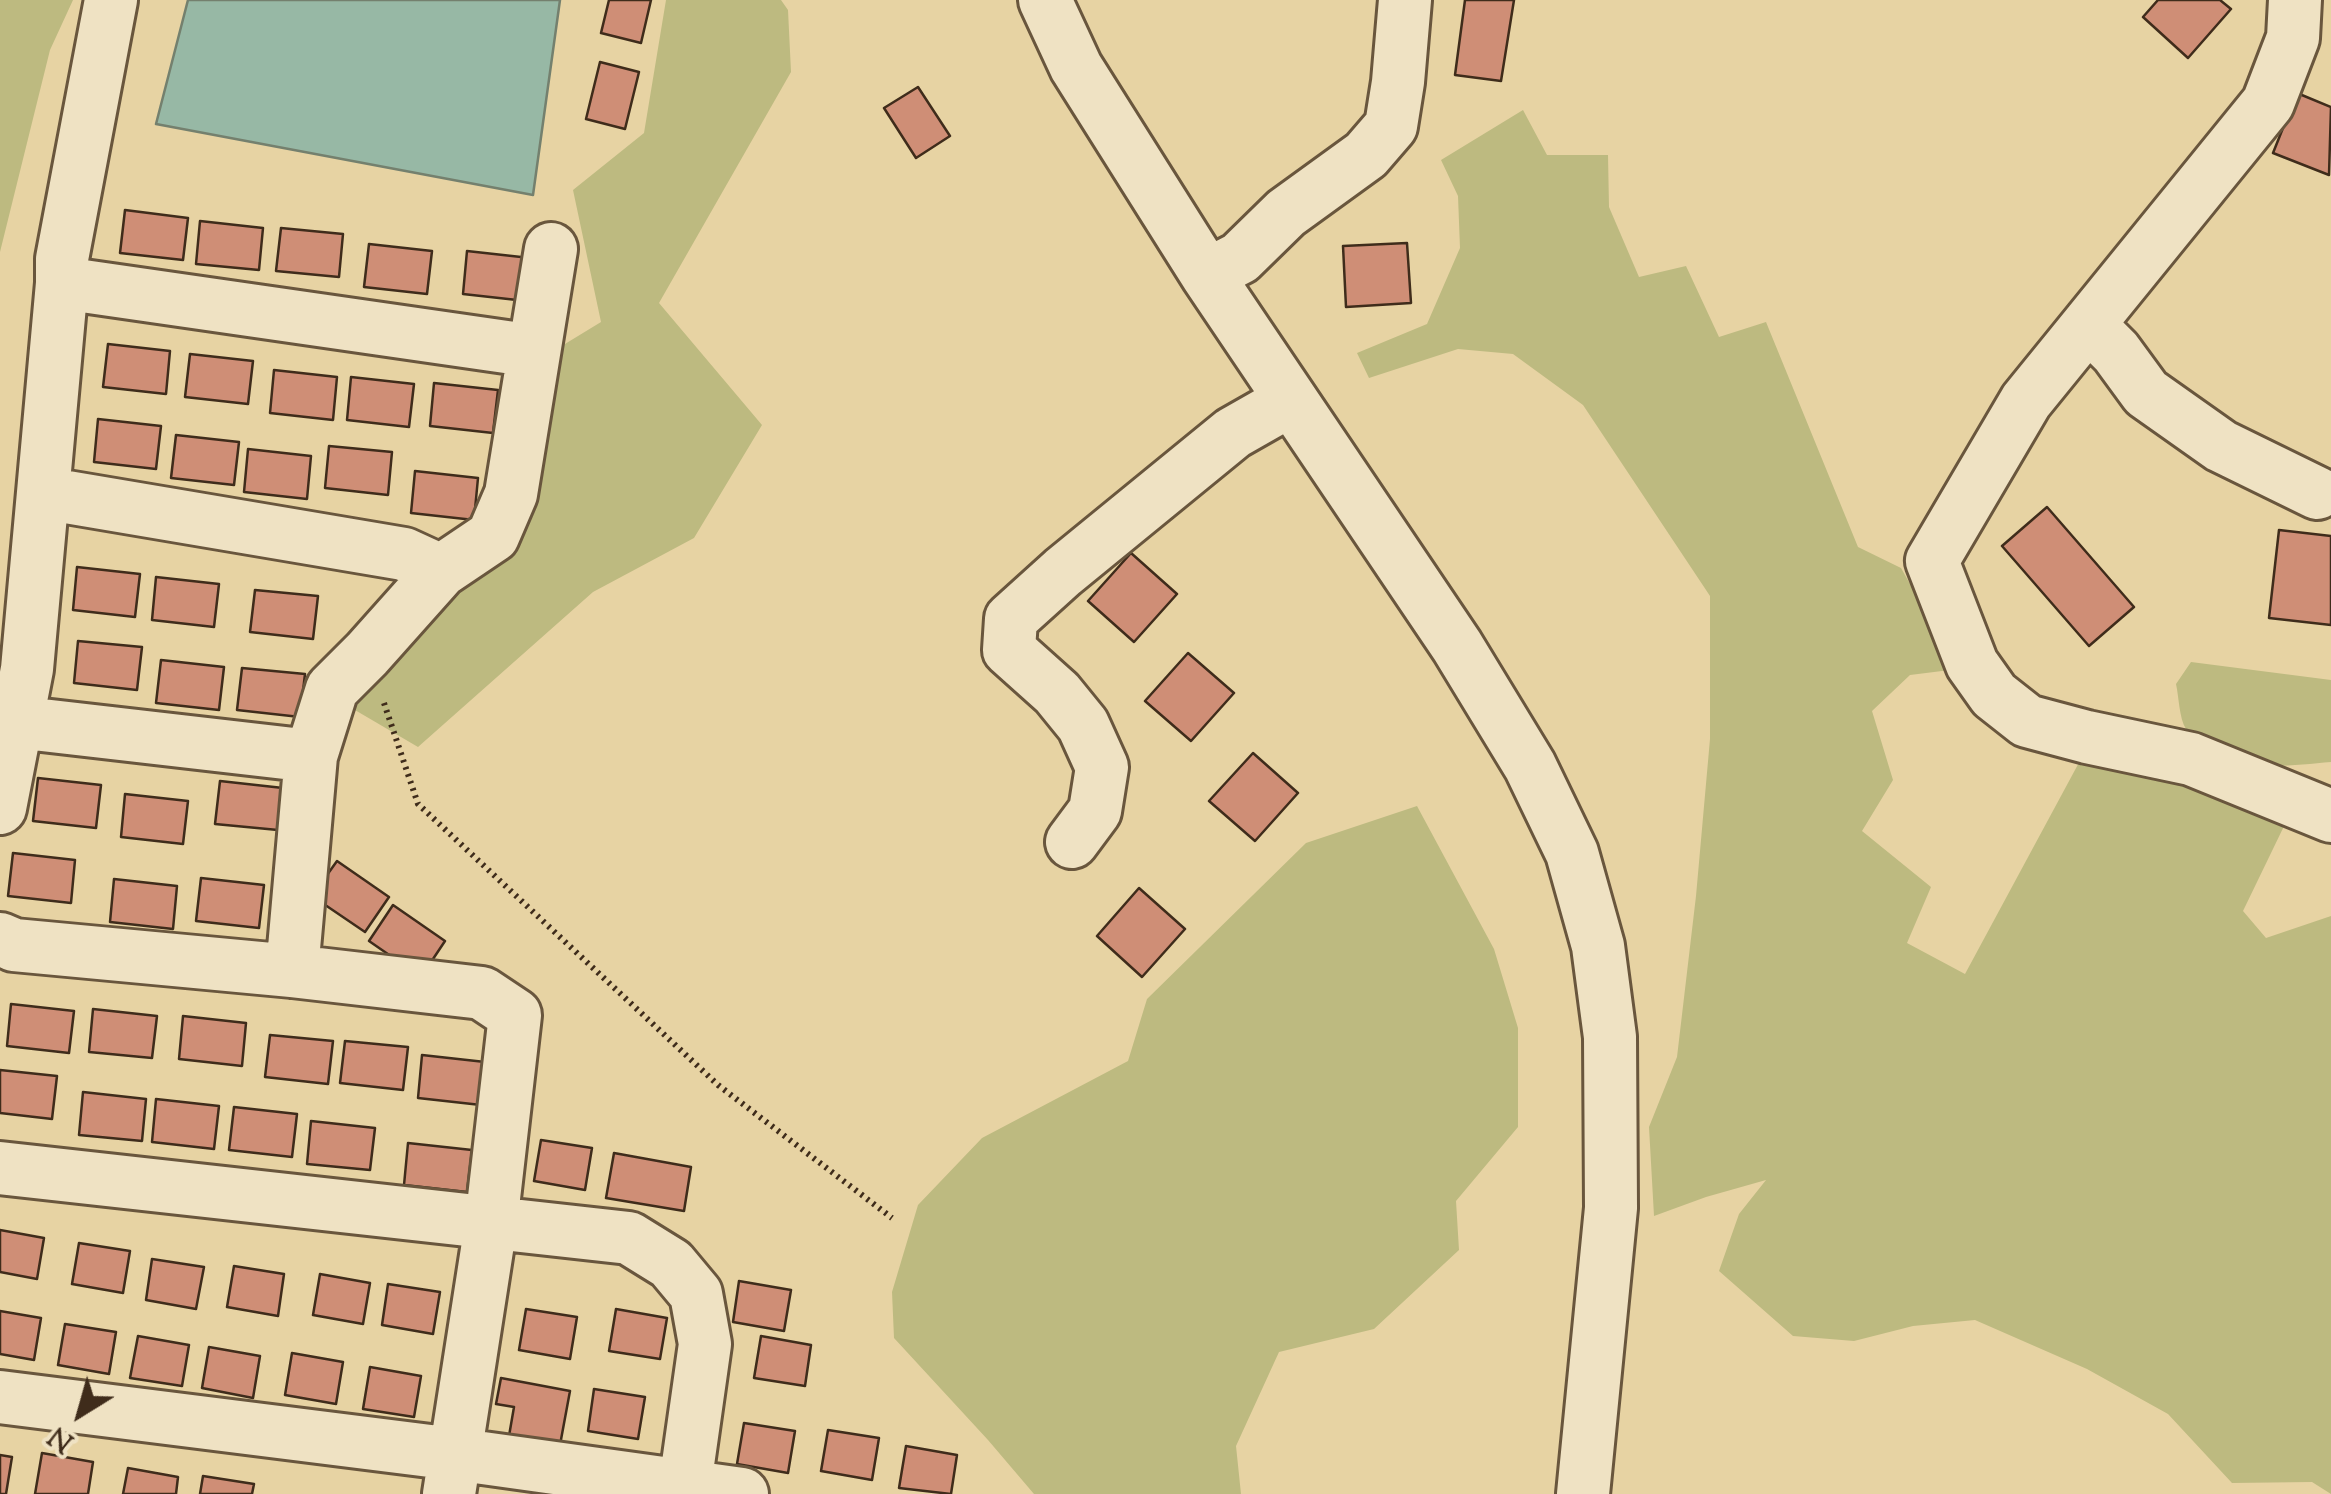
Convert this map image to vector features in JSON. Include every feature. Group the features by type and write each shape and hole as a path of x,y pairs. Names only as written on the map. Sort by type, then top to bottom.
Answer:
{"street":[{"path":"0,808 27,669 62,259 111,0"},
{"path":"1045,0 1076,67 1208,276 1456,646 1530,766 1572,852 1598,946 1610,1037 1612,1208 1583,1494"},
{"path":"1208,276 1240,258 1286,214 1366,155 1391,126 1405,0"},
{"path":"2295,0 2293,38 2268,103 2026,401 1932,561 1972,664 1994,695 2027,720 2191,759 2331,816"},
{"path":"292,971 311,756 332,690 440,572 493,536 511,494 551,249"},
{"path":"62,283 534,351"},
{"path":"2089,325 2116,352 2146,393 2220,446 2317,493"},
{"path":"1072,842 1095,811 1102,767 1083,724 1057,693 1009,650 1011,619 1233,433 1290,400"},
{"path":"43,494 404,554 440,572"},
{"path":"16,722 311,756"},
{"path":"0,939 14,945 482,993 515,1015 491,1224 452,1474"},
{"path":"0,1168 629,1238 671,1264 696,1294 705,1344 685,1485"},
{"path":"0,1397 452,1474 685,1485 742,1494"}],"path":[{"path":"367,654 418,804 718,1085 892,1218"}],"shaded area":[{"path":"0,0 73,0 50,50 0,252"},
{"path":"188,0 560,0 533,195 156,124"},
{"path":"666,0 781,0 788,10 791,72 659,303 762,425 694,538 593,592 418,747 343,703 518,530 560,347 601,322 573,190 644,133"},
{"path":"1523,110 1547,155 1608,155 1609,207 1639,277 1686,266 1719,337 1766,322 1858,547 1901,568 1958,669 1910,675 1872,711 1893,780 1862,831 1931,887 1907,943 1965,974 2082,757 2126,753 2286,822 2243,911 2266,938 2331,916 2331,1494 2312,1482 2232,1483 2168,1414 2087,1369 1975,1320 1913,1326 1854,1341 1793,1336 1719,1271 1739,1214 1766,1180 1654,1216 1649,1127 1677,1057 1696,896 1710,739 1710,596 1583,405 1513,354 1458,349 1369,378 1357,353 1427,324 1460,248 1458,196 1441,160"},
{"path":"2191,662 2331,680 2331,762 2252,765 2215,755 2199,744 2184,724 2176,684"},
{"path":"1417,806 1494,949 1518,1028 1518,1127 1456,1201 1459,1250 1374,1329 1279,1352 1236,1446 1241,1494 1034,1494 894,1338 892,1292 918,1205 982,1138 1128,1061 1147,999 1306,843"}],"building":[{"path":"609,0 651,0 641,43 601,33"},
{"path":"1465,0 1514,0 1501,81 1455,75"},
{"path":"2158,0 2220,0 2231,9 2188,58 2143,17"},
{"path":"600,62 639,72 625,129 586,119"},
{"path":"918,87 950,136 916,158 884,108"},
{"path":"2297,93 2331,107 2329,175 2273,153"},
{"path":"125,210 188,218 183,260 120,253"},
{"path":"200,221 263,228 259,270 196,264"},
{"path":"281,228 343,234 339,277 276,271"},
{"path":"1407,243 1411,303 1346,307 1343,246"},
{"path":"369,244 432,251 427,294 364,287"},
{"path":"467,251 530,258 526,301 463,294"},
{"path":"108,344 170,351 166,394 103,387"},
{"path":"190,354 253,361 248,404 185,397"},
{"path":"274,370 337,377 333,420 270,413"},
{"path":"351,377 414,384 409,427 347,420"},
{"path":"434,383 498,390 493,433 430,426"},
{"path":"98,419 161,426 156,469 94,462"},
{"path":"176,435 239,442 234,485 171,478"},
{"path":"329,446 392,452 388,495 325,488"},
{"path":"248,449 311,456 307,499 244,492"},
{"path":"415,471 478,478 474,520 411,513"},
{"path":"2047,507 2134,607 2089,646 2002,546"},
{"path":"2279,530 2331,536 2331,625 2269,618"},
{"path":"1131,553 1177,594 1134,642 1088,601"},
{"path":"77,567 140,574 135,617 73,610"},
{"path":"156,577 219,584 214,627 152,620"},
{"path":"255,590 318,596 313,639 250,632"},
{"path":"78,641 142,647 137,690 74,683"},
{"path":"1188,653 1234,693 1191,741 1145,701"},
{"path":"161,660 224,667 219,710 156,703"},
{"path":"242,668 305,674 300,717 237,710"},
{"path":"1253,753 1298,793 1255,841 1209,801"},
{"path":"38,778 101,785 96,828 33,821"},
{"path":"220,781 283,788 278,830 215,824"},
{"path":"125,794 188,801 183,844 121,837"},
{"path":"13,853 75,860 71,903 8,896"},
{"path":"337,861 389,897 365,932 312,896"},
{"path":"201,878 264,885 259,928 196,921"},
{"path":"114,879 177,886 173,929 110,922"},
{"path":"1139,888 1185,929 1142,977 1097,936"},
{"path":"393,905 445,941 421,977 369,941"},
{"path":"11,1004 74,1011 69,1053 7,1046"},
{"path":"93,1009 157,1016 152,1058 89,1052"},
{"path":"183,1016 246,1023 242,1066 179,1059"},
{"path":"270,1035 333,1041 328,1084 265,1077"},
{"path":"345,1041 408,1047 403,1090 340,1083"},
{"path":"422,1055 485,1062 481,1105 418,1098"},
{"path":"0,1070 57,1076 52,1119 0,1113"},
{"path":"83,1092 146,1099 142,1141 79,1135"},
{"path":"156,1099 219,1106 214,1149 152,1142"},
{"path":"234,1107 297,1114 292,1157 229,1150"},
{"path":"311,1121 375,1128 370,1170 307,1164"},
{"path":"541,1140 592,1148 585,1190 534,1181"},
{"path":"408,1143 472,1150 467,1192 404,1185"},
{"path":"614,1153 691,1167 684,1211 606,1198"},
{"path":"0,1230 44,1238 37,1279 0,1272"},
{"path":"79,1243 130,1251 123,1293 72,1284"},
{"path":"152,1259 204,1267 196,1309 146,1300"},
{"path":"234,1266 284,1274 278,1316 227,1307"},
{"path":"320,1274 370,1283 363,1324 313,1315"},
{"path":"739,1281 791,1290 784,1331 733,1322"},
{"path":"388,1284 440,1292 433,1334 382,1325"},
{"path":"526,1309 577,1317 570,1359 519,1350"},
{"path":"616,1309 667,1318 660,1359 609,1351"},
{"path":"0,1311 41,1318 34,1360 0,1354"},
{"path":"65,1324 116,1332 109,1374 58,1365"},
{"path":"138,1336 189,1345 182,1386 130,1378"},
{"path":"761,1336 811,1345 805,1386 754,1378"},
{"path":"209,1347 260,1356 253,1398 202,1388"},
{"path":"292,1353 343,1362 336,1404 285,1395"},
{"path":"370,1367 421,1376 414,1417 363,1409"},
{"path":"501,1378 570,1391 560,1445 509,1436 514,1407 496,1404"},
{"path":"594,1389 645,1397 638,1439 588,1431"},
{"path":"744,1423 795,1431 788,1473 737,1464"},
{"path":"828,1430 879,1438 872,1480 821,1471"},
{"path":"906,1446 957,1455 951,1494 899,1488"},
{"path":"42,1453 93,1462 88,1494 35,1494"},
{"path":"0,1455 12,1457 6,1494 0,1494"},
{"path":"128,1468 178,1477 176,1494 123,1494"},
{"path":"203,1476 254,1484 252,1494 200,1494"}]}
